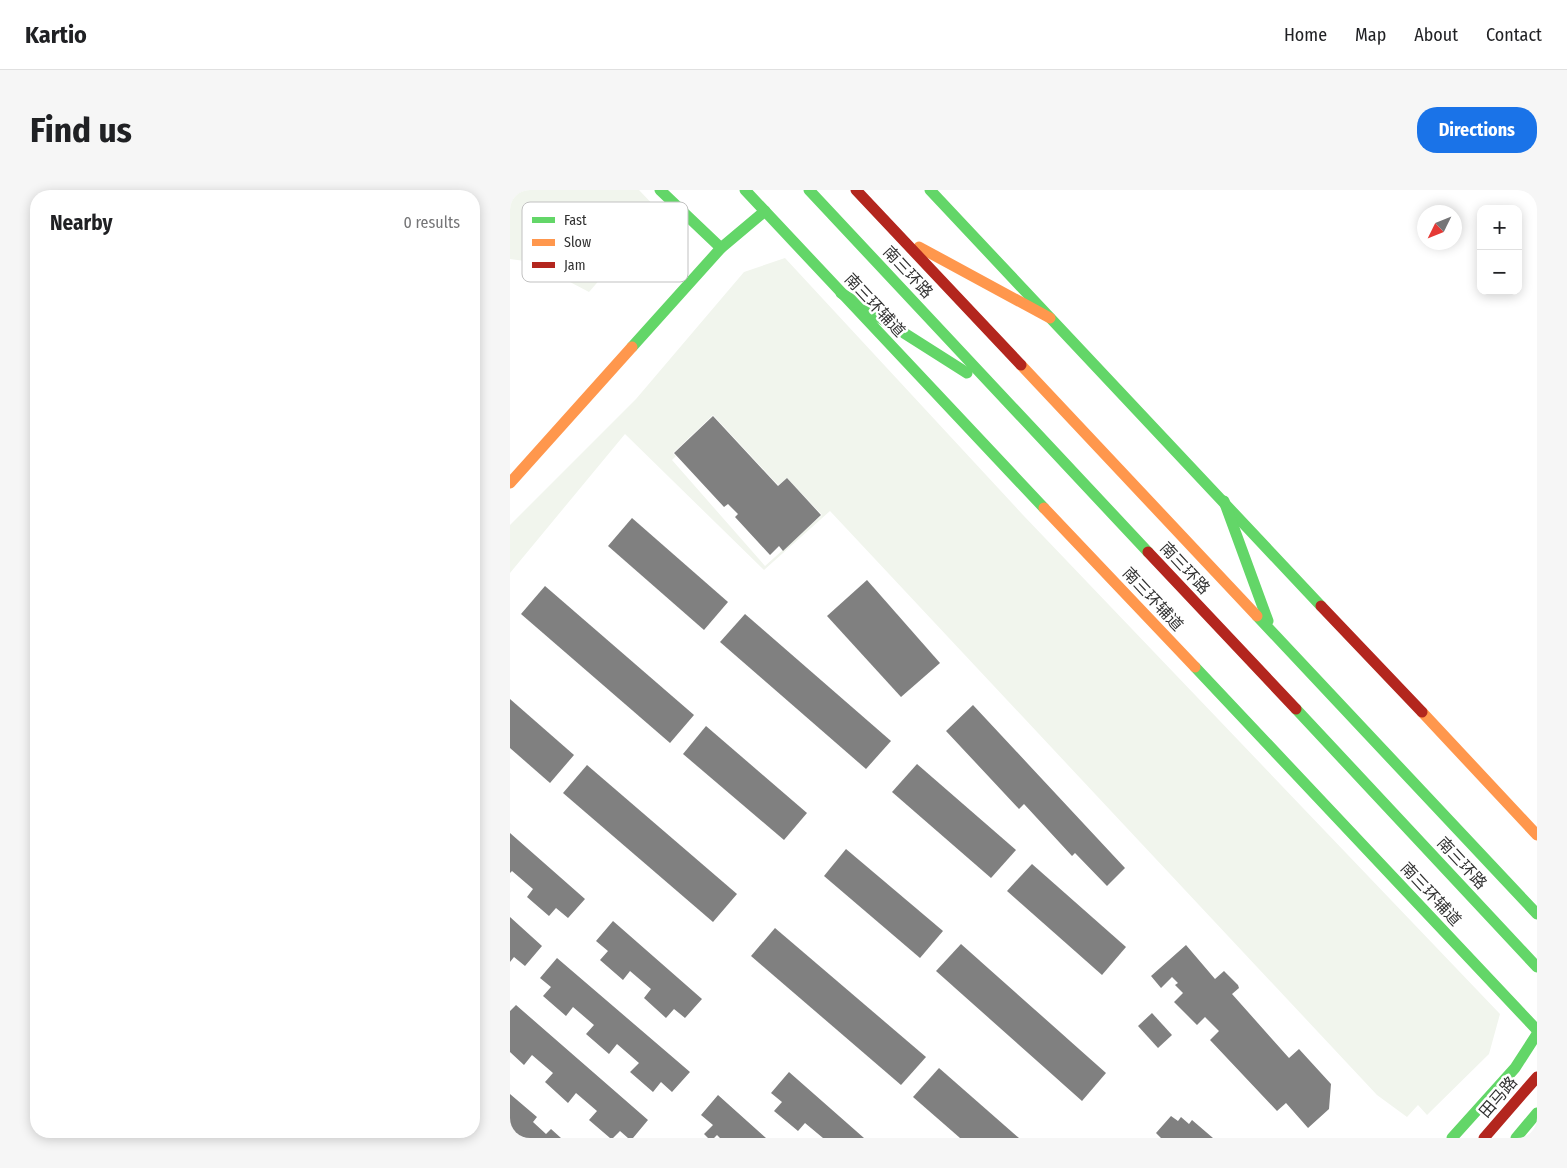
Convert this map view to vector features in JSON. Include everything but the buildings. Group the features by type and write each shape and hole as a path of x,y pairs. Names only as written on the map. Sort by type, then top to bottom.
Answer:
{"main road":[{"path":"660,190 673,202"},
{"name":"南三环辅道","path":"745,190 1537,1030"},
{"name":"南三环路","path":"809,190 1537,967"},
{"name":"南三环路","path":"856,190 1537,914"},
{"path":"930,190 1537,835"},
{"path":"510,483 721,248 765,211"},
{"path":"688,217 721,248"},
{"path":"899,236 1050,318"},
{"path":"842,293 1000,394"},
{"path":"1224,501 1271,632"},
{"path":"1452,1138 1515,1068 1537,1034"},
{"name":"田马路","path":"1484,1138 1537,1077"},
{"path":"1516,1138 1537,1113"}],"shaded area":[{"path":"510,190 639,190 650,202 522,202 522,261 510,259"},
{"path":"785,258 1023,515 1500,1014 1489,1054 1427,1115 1418,1105 1407,1117 1377,1095 830,511 764,570 625,434 510,573 510,525 636,399 744,272","holes":["713,415 778,485 787,478 822,515 765,566 672,460 676,456 673,453"]},
{"path":"570,282 598,282 589,292"}],"traffic: fast":[{"path":"660,190 673,202"},
{"path":"745,190 1044,508"},
{"path":"809,190 1148,552"},
{"path":"930,190 1321,606"},
{"path":"632,347 721,248 765,211"},
{"path":"688,217 721,248"},
{"path":"841,293 967,373"},
{"path":"1224,501 1268,621"},
{"path":"1257,616 1537,914"},
{"path":"1195,667 1537,1030"},
{"path":"1296,709 1537,967"},
{"path":"1452,1138 1515,1068 1537,1034"},
{"path":"1516,1138 1537,1113"}],"traffic: slow":[{"path":"919,247 1050,318"},
{"path":"510,483 632,347"},
{"path":"1021,365 1257,616"},
{"path":"1044,508 1195,667"},
{"path":"1422,712 1537,835"}],"traffic: jam":[{"path":"856,190 1021,365"},
{"path":"1148,552 1296,709"},
{"path":"1321,606 1422,712"},
{"path":"1484,1138 1537,1077"}]}
